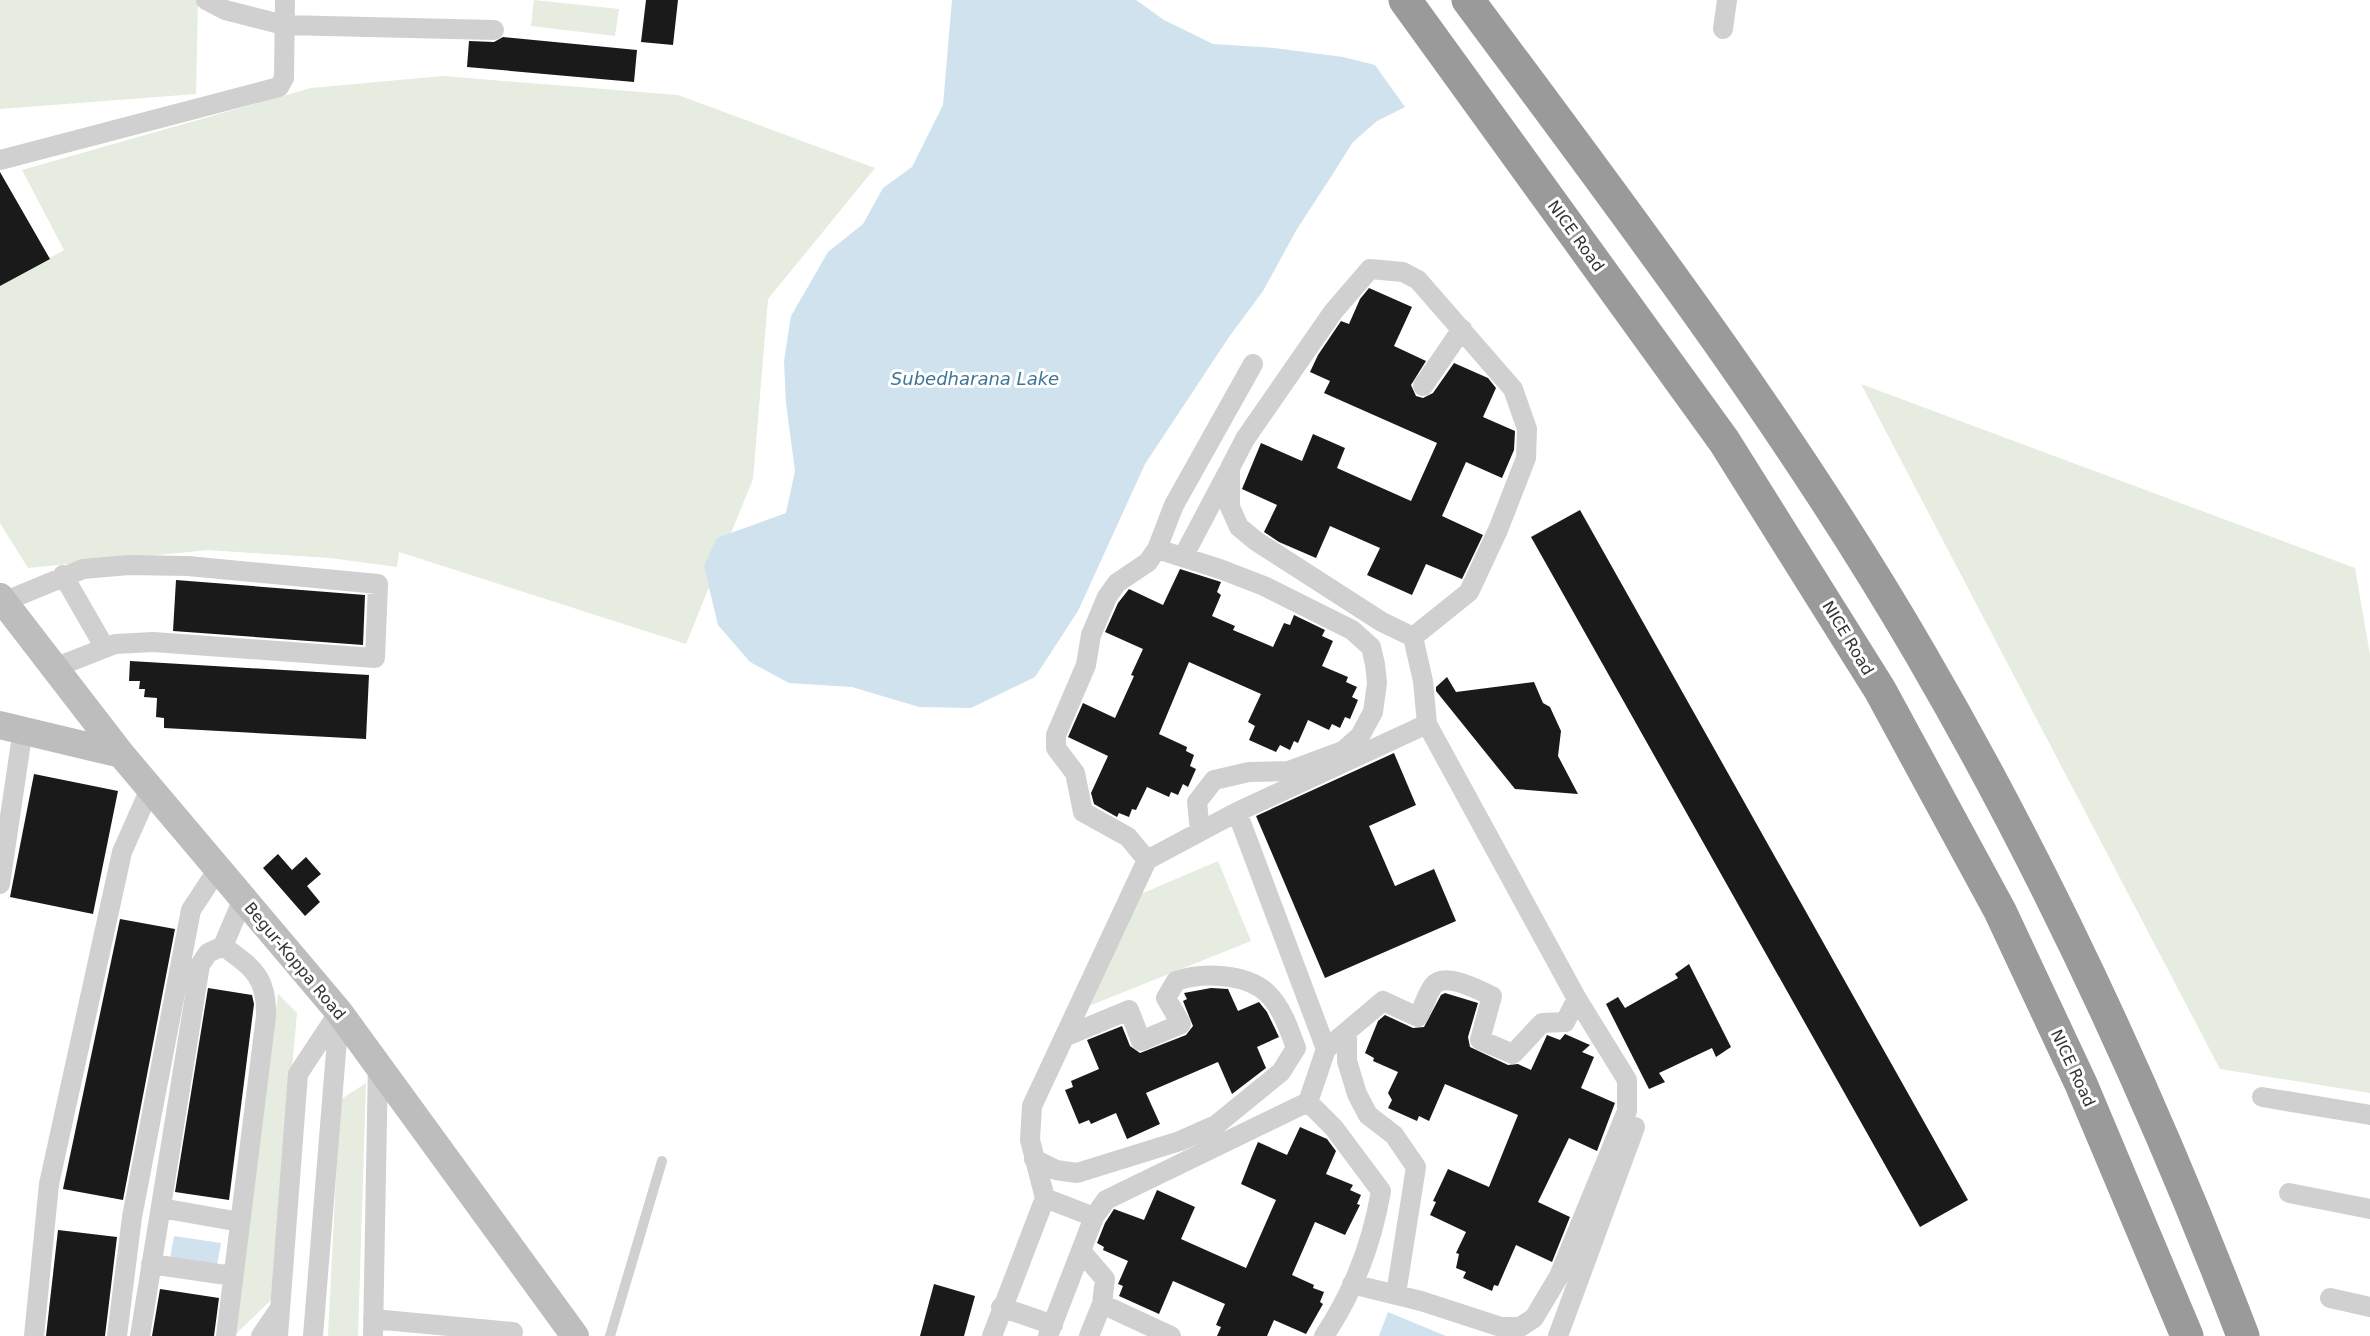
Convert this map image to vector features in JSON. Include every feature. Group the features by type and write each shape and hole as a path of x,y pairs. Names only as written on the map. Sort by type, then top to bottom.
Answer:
{"highway":[{"name":"NICE Road","path":"1405,0 1724,441 1880,690 2000,911 2081,1084 2187,1336"},
{"path":"1468,0 1748,380 1920,653 1997,790 2068,930 2146,1098 2243,1336"}],"main road":[{"name":"Begur-Koppa Road","path":"2,600 121,754 339,1012 575,1336"},
{"path":"12,727 121,754"}],"street":[{"path":"206,0 225,10 284,25 494,30"},
{"path":"0,160 279,87 284,78 285,0"},
{"path":"1723,30 1727,0"},
{"path":"1183,557 1245,439 1333,312 1370,269 1403,272 1418,280 1513,389 1527,429 1526,458 1498,530 1469,592 1413,637"},
{"path":"1423,386 1462,329"},
{"path":"1148,860 1128,837 1083,812 1075,772 1056,748 1056,735 1086,665 1092,635 1107,597 1117,583 1148,562 1157,549 1174,505 1253,364"},
{"path":"1230,468 1230,507 1239,527 1256,541 1382,622 1413,637"},
{"path":"1157,549 1264,586 1352,630 1371,647 1377,683 1373,712 1360,736 1343,751 1289,771 1249,772 1214,780 1197,802 1200,831"},
{"path":"2,600 83,569 165,564 378,584 375,658 153,642 115,644 54,668"},
{"path":"63,575 105,648"},
{"path":"1353,1284 1396,1294 1501,1327 1520,1326 1534,1318 1559,1276 1628,1104 1628,1080 1577,999 1427,724 1423,681 1413,637"},
{"path":"992,1336 1001,1307 1045,1198 1030,1140 1032,1106 1148,860 1237,812 1427,724"},
{"path":"0,884 12,727"},
{"path":"34,1336 51,1173 122,852 150,789"},
{"path":"1237,812 1326,1049"},
{"path":"117,1336 132,1217 191,910 218,869"},
{"path":"140,1336 200,965 208,953 223,946 243,899"},
{"path":"223,946 259,975 267,994 226,1336"},
{"path":"1034,1159 1056,1170 1077,1173 1189,1137 1216,1125 1281,1072 1296,1048 1286,1020 1268,994 1250,982 1208,975 1176,981 1166,998 1181,1024 1141,1041 1129,1010 1064,1037"},
{"path":"1001,1307 1051,1330 1094,1217 1106,1200 1308,1102 1326,1049 1383,1001 1418,1017 1433,986 1446,979 1492,996 1480,1040 1514,1054 1542,1023 1564,1022 1577,999"},
{"path":"278,1336 298,1074 339,1012"},
{"path":"313,1336 339,1012"},
{"path":"1347,1031 1347,1061 1357,1094 1368,1115 1394,1135 1416,1167 1396,1294"},
{"path":"378,1063 373,1327 513,1332"},
{"path":"2262,1097 2370,1114"},
{"path":"1308,1102 1334,1128 1381,1191 1373,1232 1353,1284 1342,1310 1324,1336"},
{"path":"1558,1336 1635,1127"},
{"path":"2289,1193 2370,1209"},
{"path":"1045,1198 1094,1217"},
{"path":"160,1208 240,1221"},
{"path":"1081,1251 1105,1279 1102,1304 1089,1336"},
{"path":"151,1264 233,1276"},
{"path":"2330,1298 2370,1307"},
{"path":"1102,1304 1171,1336"},
{"path":"261,1336 280,1307"}],"lane":[{"path":"610,1336 662,1161"}],"shaded area":[{"path":"0,0 198,0 196,94 0,109"},
{"path":"534,0 619,9 615,36 531,26"},
{"path":"443,76 678,95 875,168 768,299 753,479 686,644 399,552 397,567 330,558 208,550 28,568 0,523 0,286 64,250 22,170 311,88"},
{"path":"1861,384 2355,568 2370,655 2370,1093 2220,1069"},
{"path":"1218,861 1251,941 1089,1006 1136,896"},
{"path":"278,994 297,1013 271,1300 234,1336"},
{"path":"366,1083 358,1336 328,1336 340,1100"}],"water":[{"name":"Subedharana Lake","path":"952,0 1136,0 1164,20 1213,44 1274,48 1343,57 1375,65 1405,107 1377,121 1353,142 1297,229 1263,291 1229,337 1145,464 1078,611 1035,677 971,708 919,707 852,687 789,683 750,662 718,625 704,566 717,538 786,513 795,471 786,403 784,361 791,316 828,252 863,224 883,188 912,167 943,105"},
{"path":"174,1236 221,1243 216,1271 169,1264"},
{"path":"1388,1312 1446,1336 1379,1336"}],"building":[{"path":"646,0 678,0 673,45 641,42"},
{"path":"503,37 637,50 634,82 467,67 469,41 494,42"},
{"path":"0,172 50,259 0,286"},
{"path":"1369,288 1412,307 1394,346 1426,361 1411,385 1416,396 1423,398 1433,393 1454,363 1488,378 1496,388 1483,417 1515,431 1514,450 1502,478 1466,462 1442,516 1483,535 1462,579 1426,564 1412,595 1367,575 1380,548 1330,526 1316,558 1279,542 1264,532 1277,505 1242,489 1261,443 1302,461 1313,434 1345,448 1337,468 1411,501 1437,443 1324,393 1330,381 1310,372 1318,355 1341,321 1349,324 1360,299"},
{"path":"1580,510 1968,1200 1920,1227 1531,537"},
{"path":"1180,569 1221,582 1217,592 1221,595 1212,616 1235,626 1233,630 1273,647 1284,623 1290,625 1294,615 1325,630 1322,636 1333,641 1322,666 1348,677 1346,682 1357,687 1352,697 1358,700 1350,719 1345,717 1340,728 1332,724 1329,730 1308,720 1298,743 1294,741 1290,750 1280,745 1276,752 1249,740 1255,726 1248,722 1261,694 1189,662 1159,734 1187,747 1186,751 1194,755 1190,766 1196,769 1188,787 1183,784 1178,795 1171,792 1169,797 1147,787 1136,810 1132,809 1129,817 1119,813 1117,817 1094,804 1091,793 1108,756 1068,737 1083,703 1115,718 1134,676 1131,675 1143,649 1105,632 1118,603 1129,589 1163,605"},
{"path":"176,580 365,595 363,645 173,631"},
{"path":"130,661 369,675 366,739 164,728 164,718 156,717 157,698 144,697 145,689 139,689 140,681 129,681"},
{"path":"1447,677 1456,692 1534,682 1543,703 1550,707 1561,731 1558,756 1578,794 1515,789 1436,691 1436,687"},
{"path":"1394,753 1416,805 1369,826 1395,886 1434,869 1456,921 1325,978 1256,816"},
{"path":"34,774 118,791 93,914 10,897"},
{"path":"278,854 292,870 306,857 321,874 307,886 320,902 305,916 263,868"},
{"path":"120,919 175,929 123,1200 63,1189"},
{"path":"1689,964 1731,1047 1716,1057 1712,1048 1659,1073 1665,1082 1649,1089 1606,1004 1618,997 1625,1008 1678,978 1675,974"},
{"path":"208,988 252,995 254,1004 229,1200 175,1192"},
{"path":"1211,988 1228,989 1238,1011 1259,1002 1267,1012 1279,1037 1257,1047 1266,1068 1232,1094 1218,1062 1146,1093 1160,1124 1127,1139 1116,1113 1091,1124 1089,1120 1079,1124 1065,1090 1073,1087 1071,1081 1099,1069 1087,1040 1122,1026 1130,1046 1140,1053 1186,1035 1193,1026 1183,1001 1187,999 1184,993"},
{"path":"1445,993 1478,1003 1468,1037 1470,1047 1508,1065 1518,1064 1531,1070 1547,1035 1560,1040 1565,1034 1590,1045 1582,1052 1594,1057 1581,1088 1615,1103 1597,1151 1569,1138 1538,1202 1570,1217 1552,1262 1516,1245 1498,1286 1494,1285 1492,1291 1463,1278 1466,1272 1456,1268 1459,1254 1456,1253 1466,1232 1430,1215 1436,1202 1433,1201 1448,1169 1489,1187 1518,1115 1445,1084 1429,1121 1419,1116 1417,1121 1388,1108 1392,1100 1388,1093 1398,1072 1373,1061 1374,1058 1365,1053 1378,1021 1385,1015 1413,1028 1424,1027 1441,995"},
{"path":"1300,1127 1327,1139 1336,1151 1326,1174 1353,1185 1350,1190 1361,1195 1357,1204 1360,1205 1345,1235 1315,1222 1292,1275 1324,1292 1320,1302 1323,1304 1306,1334 1274,1320 1267,1336 1217,1336 1221,1327 1216,1325 1225,1304 1173,1281 1159,1314 1119,1296 1123,1286 1118,1284 1128,1261 1103,1250 1104,1247 1097,1243 1114,1209 1144,1220 1157,1190 1195,1207 1181,1239 1246,1268 1276,1200 1241,1184 1258,1142 1287,1155"},
{"path":"58,1230 117,1237 105,1336 46,1336"},
{"path":"934,1284 975,1296 964,1336 920,1336"},
{"path":"160,1289 219,1298 214,1336 152,1336"}]}
